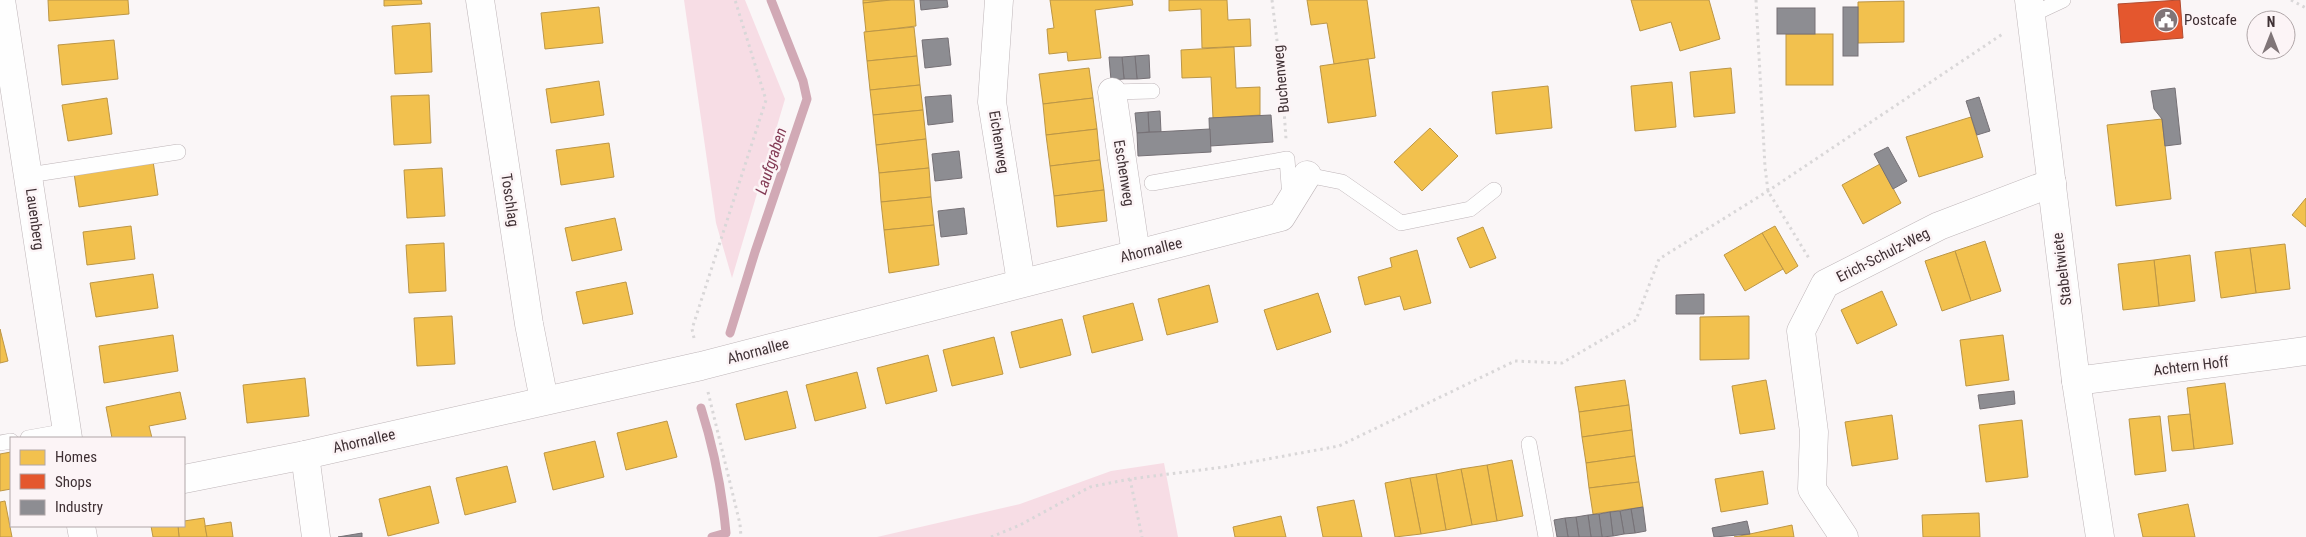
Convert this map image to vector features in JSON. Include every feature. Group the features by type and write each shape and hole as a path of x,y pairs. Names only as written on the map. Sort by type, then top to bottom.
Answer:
{"street":[{"name":"Lauenberg","path":"1,0 68,435"},
{"name":"Toschlag","path":"480,0 529,324 544,400"},
{"name":"Eichenweg","path":"999,0 992,102 1021,282"},
{"name":"Stabeltwiete","path":"2030,7 2076,381 2100,537"},
{"name":"Eschenweg","path":"1112,92 1136,254"},
{"name":"Ahornallee","path":"185,479 305,455 701,366 1021,282 1281,217 1290,202 1297,167"},
{"name":"Erich-Schulz-Weg","path":"1844,537 1812,489 1814,432 1800,331 1825,284 1939,226 2052,183"},
{"name":"Achtern Hoff","path":"2076,381 2306,351"},
{"path":"305,455 316,537"}],"lane":[{"path":"2030,7 2063,0"},
{"path":"1112,92 1152,91"},
{"path":"29,175 178,152"},
{"path":"1152,183 1297,167 1342,182 1401,223 1470,210 1494,190"},
{"path":"41,437 68,435"},
{"path":"1529,444 1546,537"}],"path":[{"path":"735,0 766,100 692,329 740,524 741,537"},
{"name":"Buchenweg","path":"1272,0 1282,81 1297,167"},
{"path":"1756,0 1768,191 1825,284"},
{"path":"2291,0 2306,8"},
{"path":"991,537 1020,525 1090,488 1130,479 1224,466 1339,446 1515,361 1562,363 1636,320 1658,259 1768,191 2030,7"},
{"path":"1130,479 1142,537"}],"shaded area":[{"path":"684,0 745,0 785,99 732,278 716,223"},
{"path":"1164,463 1178,537 877,537 1020,504 1111,471"}],"building: Homes":[{"path":"48,0 128,0 129,14 49,21"},
{"path":"384,0 421,0 422,4 384,6"},
{"path":"863,0 891,0 863,3"},
{"path":"914,0 916,26 866,32 863,3"},
{"path":"1050,0 1132,0 1133,5 1095,10 1101,58 1068,61 1067,52 1049,54 1047,29 1054,28"},
{"path":"1169,0 1227,0 1228,20 1250,19 1251,46 1202,48 1201,9 1169,11"},
{"path":"1307,0 1367,0 1375,58 1334,64 1327,23 1311,25"},
{"path":"1631,0 1709,0 1720,39 1680,51 1671,22 1640,31"},
{"path":"1904,1 1904,42 1858,43 1858,2"},
{"path":"599,7 603,43 545,49 541,13"},
{"path":"430,23 432,72 395,74 392,26"},
{"path":"914,27 917,56 867,61 864,32"},
{"path":"1786,34 1833,34 1833,85 1786,85"},
{"path":"114,40 118,79 62,85 58,45"},
{"path":"1234,47 1236,88 1260,87 1260,115 1213,118 1211,77 1182,78 1181,50"},
{"path":"917,56 920,85 870,90 867,61"},
{"path":"1368,59 1376,116 1328,123 1320,66"},
{"path":"1089,68 1093,98 1043,104 1039,74"},
{"path":"1731,68 1735,113 1694,117 1690,72"},
{"path":"599,81 604,115 551,123 546,89"},
{"path":"1672,82 1676,127 1635,131 1631,86"},
{"path":"920,85 923,110 873,115 870,90"},
{"path":"1548,86 1552,128 1496,134 1492,92"},
{"path":"429,95 431,143 394,145 391,96"},
{"path":"107,98 112,134 68,141 62,105"},
{"path":"1093,98 1097,129 1046,135 1043,104"},
{"path":"923,110 926,139 876,145 873,115"},
{"path":"1971,117 1983,157 1919,177 1906,137"},
{"path":"2162,119 2171,199 2116,206 2107,125"},
{"path":"1430,128 1458,156 1422,191 1394,162"},
{"path":"1097,129 1100,160 1050,166 1046,135"},
{"path":"926,139 929,168 879,173 876,145"},
{"path":"609,143 614,177 561,185 556,150"},
{"path":"1100,160 1104,190 1054,196 1050,166"},
{"path":"153,161 158,195 79,207 74,173"},
{"path":"1880,164 1901,203 1863,224 1842,185"},
{"path":"442,168 445,216 407,218 404,170"},
{"path":"929,168 931,197 881,202 879,173"},
{"path":"1104,190 1107,221 1057,227 1054,196"},
{"path":"931,197 934,225 884,230 881,202"},
{"path":"2306,198 2306,227 2292,215"},
{"path":"615,218 622,250 572,261 565,228"},
{"path":"934,225 939,265 889,273 884,230"},
{"path":"131,226 135,259 87,265 83,232"},
{"path":"1775,226 1798,266 1786,274 1762,233"},
{"path":"1483,227 1496,258 1470,268 1457,238"},
{"path":"1762,233 1783,269 1745,291 1724,255"},
{"path":"1985,241 2001,291 1971,301 1955,251"},
{"path":"444,243 446,291 409,293 406,245"},
{"path":"2285,244 2290,289 2256,293 2250,248"},
{"path":"2250,248 2256,293 2221,298 2215,252"},
{"path":"1417,250 1431,303 1404,310 1400,296 1365,305 1358,277 1392,267 1390,258"},
{"path":"1955,251 1971,301 1942,311 1925,261"},
{"path":"2190,255 2195,301 2159,306 2154,260"},
{"path":"2154,260 2159,306 2123,310 2118,264"},
{"path":"153,274 158,308 96,317 90,283"},
{"path":"626,282 633,314 583,324 576,292"},
{"path":"1209,285 1218,322 1167,335 1158,299"},
{"path":"1882,291 1897,325 1857,344 1841,310"},
{"path":"1318,293 1331,332 1277,350 1264,310"},
{"path":"1133,303 1143,340 1092,353 1083,316"},
{"path":"452,316 455,364 417,366 414,318"},
{"path":"1749,316 1749,359 1700,360 1700,317"},
{"path":"1062,319 1071,355 1020,368 1011,332"},
{"path":"0,329 8,361 0,363"},
{"path":"173,335 178,371 104,383 99,346"},
{"path":"2003,335 2009,380 1966,386 1960,340"},
{"path":"994,337 1003,374 952,386 943,350"},
{"path":"928,355 937,391 886,404 877,368"},
{"path":"857,372 866,408 815,421 806,385"},
{"path":"305,378 309,416 247,423 243,385"},
{"path":"1625,380 1629,405 1579,412 1575,387"},
{"path":"1766,380 1775,429 1740,434 1732,386"},
{"path":"2225,383 2233,444 2194,449 2187,388"},
{"path":"787,391 796,428 745,440 736,404"},
{"path":"180,392 186,419 149,426 152,437 112,437 106,407"},
{"path":"1629,405 1632,430 1582,437 1579,412"},
{"path":"2190,414 2194,449 2172,451 2168,416"},
{"path":"1892,415 1898,459 1852,466 1845,422"},
{"path":"2160,416 2166,471 2135,475 2129,419"},
{"path":"2022,420 2028,477 1986,482 1979,425"},
{"path":"667,421 677,457 626,470 617,433"},
{"path":"1632,430 1635,456 1586,463 1582,437"},
{"path":"595,441 604,477 553,490 544,453"},
{"path":"10,452 10,489 0,491 0,454"},
{"path":"1635,456 1639,482 1589,488 1586,463"},
{"path":"1512,460 1523,516 1497,521 1487,465"},
{"path":"1487,465 1497,521 1472,525 1461,469"},
{"path":"507,466 516,502 465,515 456,478"},
{"path":"1461,469 1472,525 1446,530 1436,474"},
{"path":"1763,471 1768,504 1721,512 1715,479"},
{"path":"1436,474 1446,530 1421,534 1410,478"},
{"path":"1410,478 1421,534 1395,537 1385,483"},
{"path":"1639,482 1643,507 1593,514 1589,488"},
{"path":"430,486 439,523 388,536 379,499"},
{"path":"1354,500 1362,537 1323,537 1317,507"},
{"path":"5,501 12,537 0,537 0,502"},
{"path":"2188,504 2195,537 2143,537 2138,514"},
{"path":"1979,513 1980,537 1923,537 1922,515"},
{"path":"1281,516 1286,537 1235,537 1233,527"},
{"path":"204,518 207,537 179,537 178,527 185,527 185,521"},
{"path":"231,522 233,537 207,537 205,526"},
{"path":"1792,525 1794,537 1734,537 1750,534"},
{"path":"151,527 178,527 179,537 153,537"}],"building: Shops":[{"path":"2180,0 2183,38 2121,43 2118,4"}],"building: Industry":[{"path":"920,0 947,0 948,7 921,10"},
{"path":"1843,7 1858,7 1858,56 1843,56"},
{"path":"1777,8 1815,8 1815,34 1777,34"},
{"path":"948,38 951,65 925,68 922,40"},
{"path":"1149,55 1150,78 1137,79 1135,56"},
{"path":"1135,56 1137,79 1124,79 1122,57"},
{"path":"1109,57 1122,57 1124,79 1111,80"},
{"path":"2175,88 2181,144 2165,146 2162,119 2154,109 2151,91"},
{"path":"951,95 953,122 928,125 925,97"},
{"path":"1979,97 1990,131 1977,135 1966,101"},
{"path":"1160,111 1161,132 1149,132 1148,112"},
{"path":"1148,112 1149,132 1137,133 1135,113"},
{"path":"1271,115 1273,142 1210,146 1209,118"},
{"path":"1210,129 1211,152 1138,156 1137,133"},
{"path":"1888,147 1907,181 1893,189 1874,154"},
{"path":"959,151 962,178 935,181 932,154"},
{"path":"964,208 967,234 941,237 938,211"},
{"path":"1704,294 1704,314 1676,314 1676,295"},
{"path":"2014,391 2015,404 1980,409 1978,395"},
{"path":"1643,507 1646,531 1635,533 1631,509"},
{"path":"1631,509 1635,533 1624,534 1620,511"},
{"path":"1620,511 1624,534 1613,536 1610,512"},
{"path":"1610,512 1613,536 1602,537 1599,514"},
{"path":"1599,514 1602,537 1591,537 1588,515"},
{"path":"1588,515 1591,537 1579,537 1576,517"},
{"path":"1576,517 1579,537 1568,537 1565,518"},
{"path":"1565,518 1568,537 1557,537 1554,520"},
{"path":"1747,521 1750,534 1714,537 1712,528"},
{"path":"362,533 362,537 338,537"}],"waterway":[{"name":"Laufgraben","path":"730,333 755,252 807,99 803,81 771,0"},
{"name":"Laufgraben","path":"701,408 717,470 726,533 712,537"}],"place":[{"name":"Postcafe","path":"2166,20"}]}
